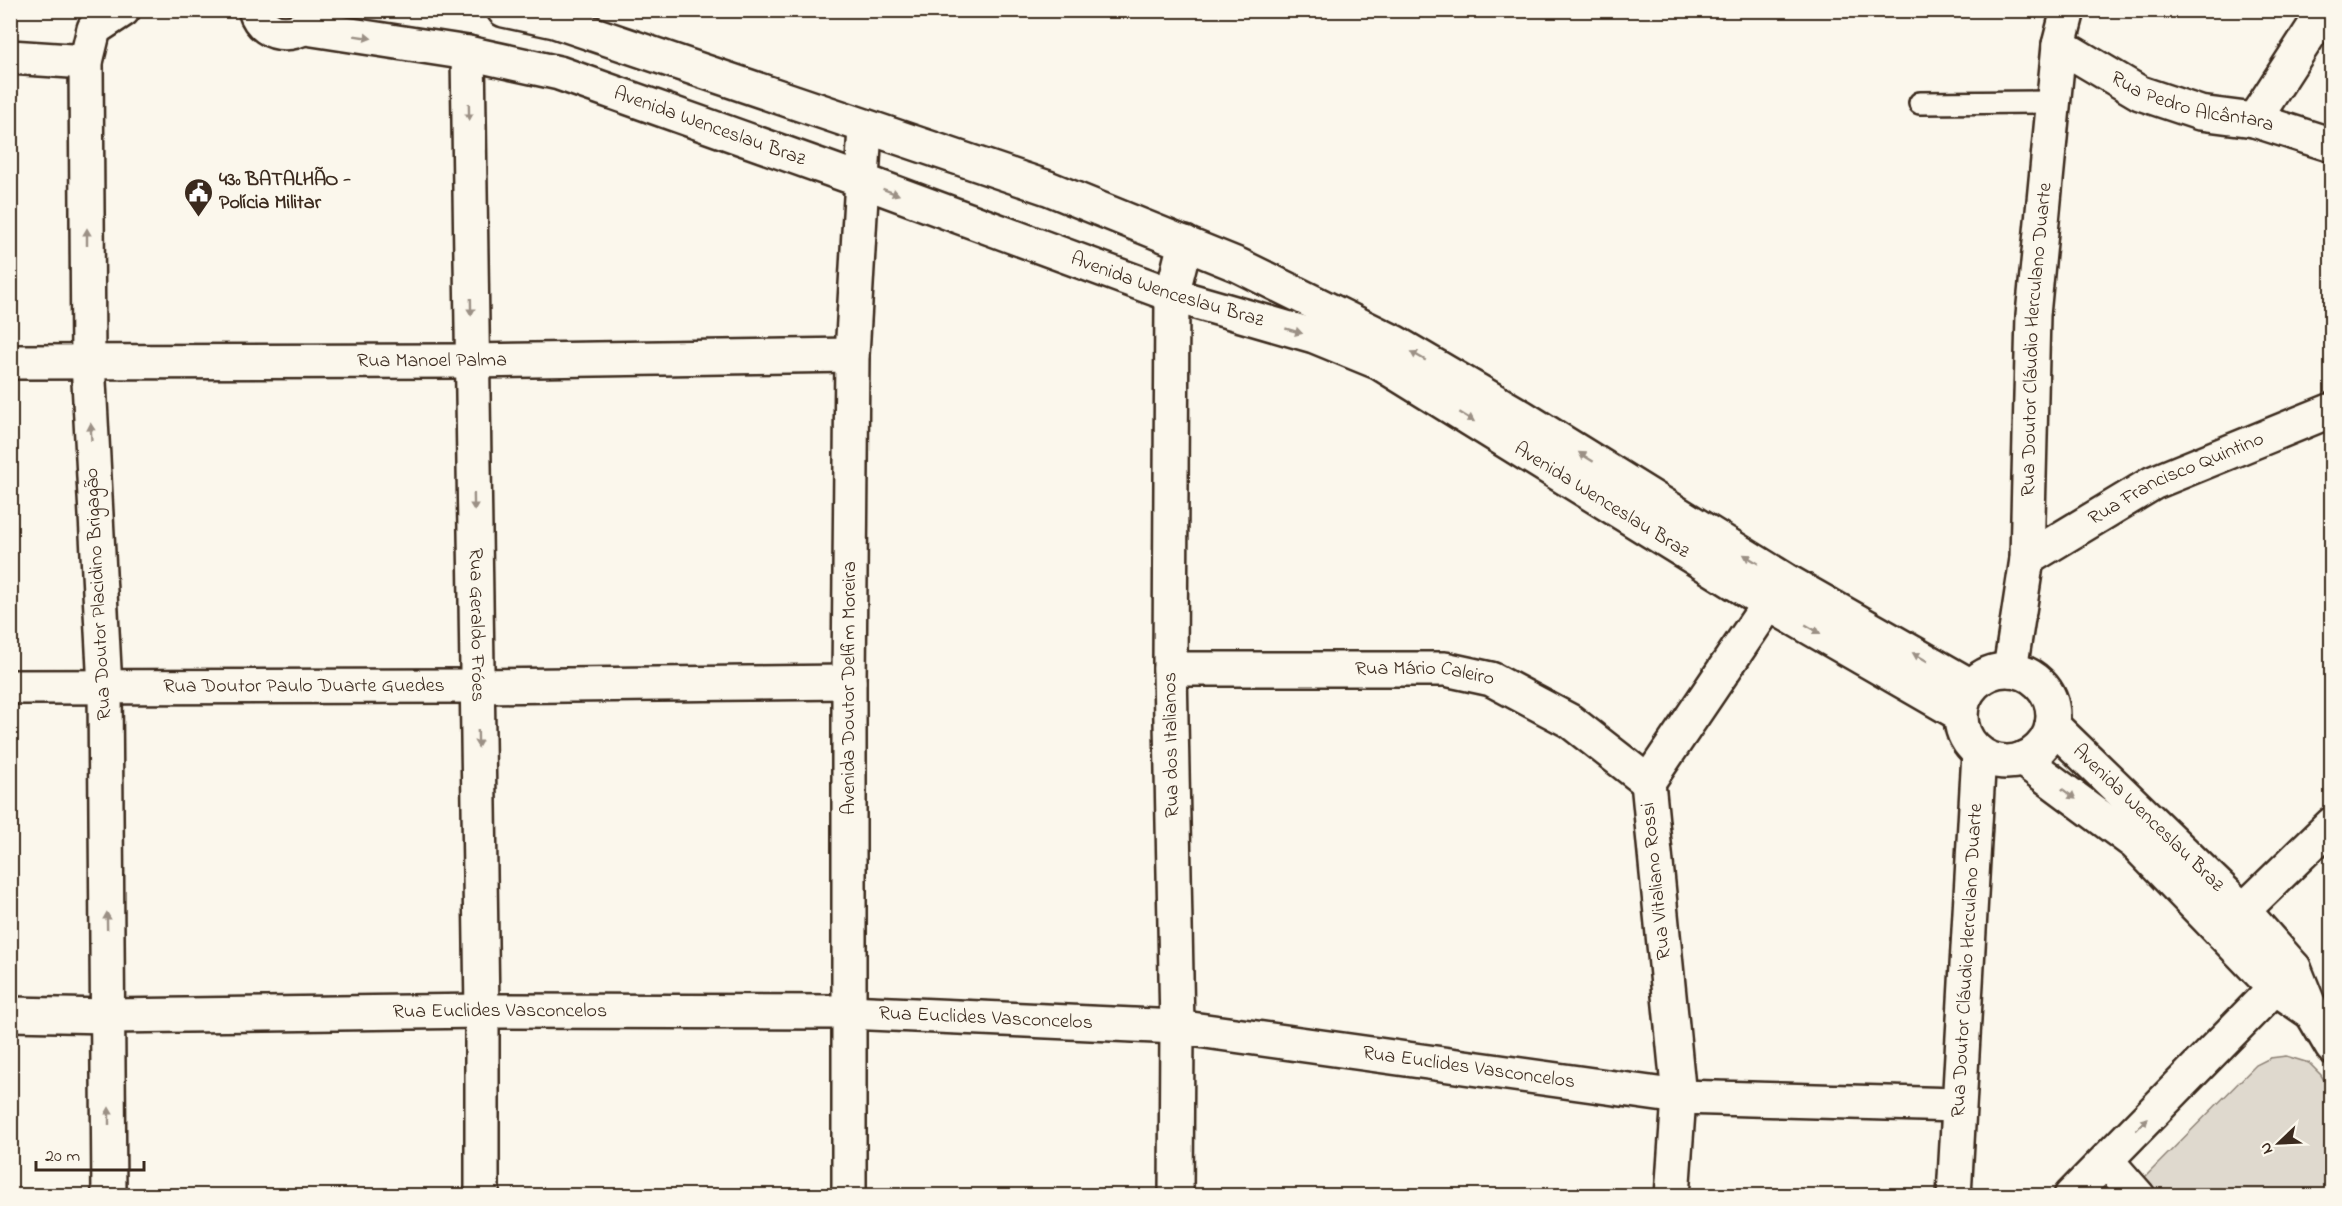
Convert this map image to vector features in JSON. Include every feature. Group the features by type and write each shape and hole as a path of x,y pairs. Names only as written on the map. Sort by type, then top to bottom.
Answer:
{"street":[{"name":"Rua Doutor Placidino Brigagão","path":"109,1196 105,688 88,362 86,62 94,29 123,10"},
{"name":"Avenida Wenceslau Braz","path":"504,10 555,21 1048,188 1238,265 1394,342 1522,417 1777,592"},
{"name":"Rua Doutor Cláudio Herculano Duarte","path":"2010,670 2027,559 2033,315 2059,45 2068,10"},
{"path":"2254,120 2325,10"},
{"name":"Avenida Wenceslau Braz","path":"250,12 261,23 278,33 297,32 312,19 559,73 860,180 1172,295 1314,336 1380,363 1966,700"},
{"name":"Rua Pedro Alcântara","path":"2059,45 2140,93 2200,113 2254,120 2331,146"},
{"name":"Rua Geraldo Fróes","path":"468,53 482,1011 482,1196"},
{"path":"10,57 86,62"},
{"name":"Avenida Doutor Delfim Moreira","path":"849,1196 849,681 852,355 860,180 865,127"},
{"name":"Rua dos Italianos","path":"1176,1196 1177,1027 1170,669 1172,295 1185,243"},
{"name":"Rua Manoel Palma","path":"10,362 472,361 852,355"},
{"name":"Rua Francisco Quintino","path":"2027,559 2153,483 2331,410"},
{"name":"Rua Vitaliano Rossi","path":"1672,1196 1678,1096 1648,782 1777,592"},
{"name":"Rua Mário Caleiro","path":"1170,669 1445,669 1491,679 1570,722 1648,782"},
{"path":"1996,670 2010,670 2025,674 2038,682 2047,695 2052,710 2052,725 2046,740 2036,752 2022,759 2007,762 1992,760 1979,753 1969,742 1962,728 1966,700 1982,676 1996,670"},
{"name":"Rua Doutor Paulo Duarte Guedes","path":"10,687 477,686 849,681"},
{"name":"Avenida Wenceslau Braz","path":"2052,725 2232,921"},
{"name":"Rua Doutor Cláudio Herculano Duarte","path":"1955,1182 1979,753"},
{"name":"Avenida Wenceslau Braz","path":"2022,759 2135,843 2232,921"},
{"path":"2331,824 2232,921 2284,977 2312,1013 2331,1047"},
{"path":"2072,1196 2284,977"},
{"name":"Rua Euclides Vasconcelos","path":"10,1014 109,1016 482,1011 848,1012 1177,1027 1678,1096 1958,1105"},
{"path":"2107,1161 2138,1196"},
{"path":"1955,1182 1977,1196"}],"lane":[{"path":"1920,103 2054,102"}],"shaded area":[{"path":"2286,1056 2309,1063 2321,1075 2331,1092 2331,1195 2160,1195 2144,1178 2256,1065 2270,1058"}],"place":[{"name":"43º BATALHÃO - Polícia Militar","path":"198,218"}]}
